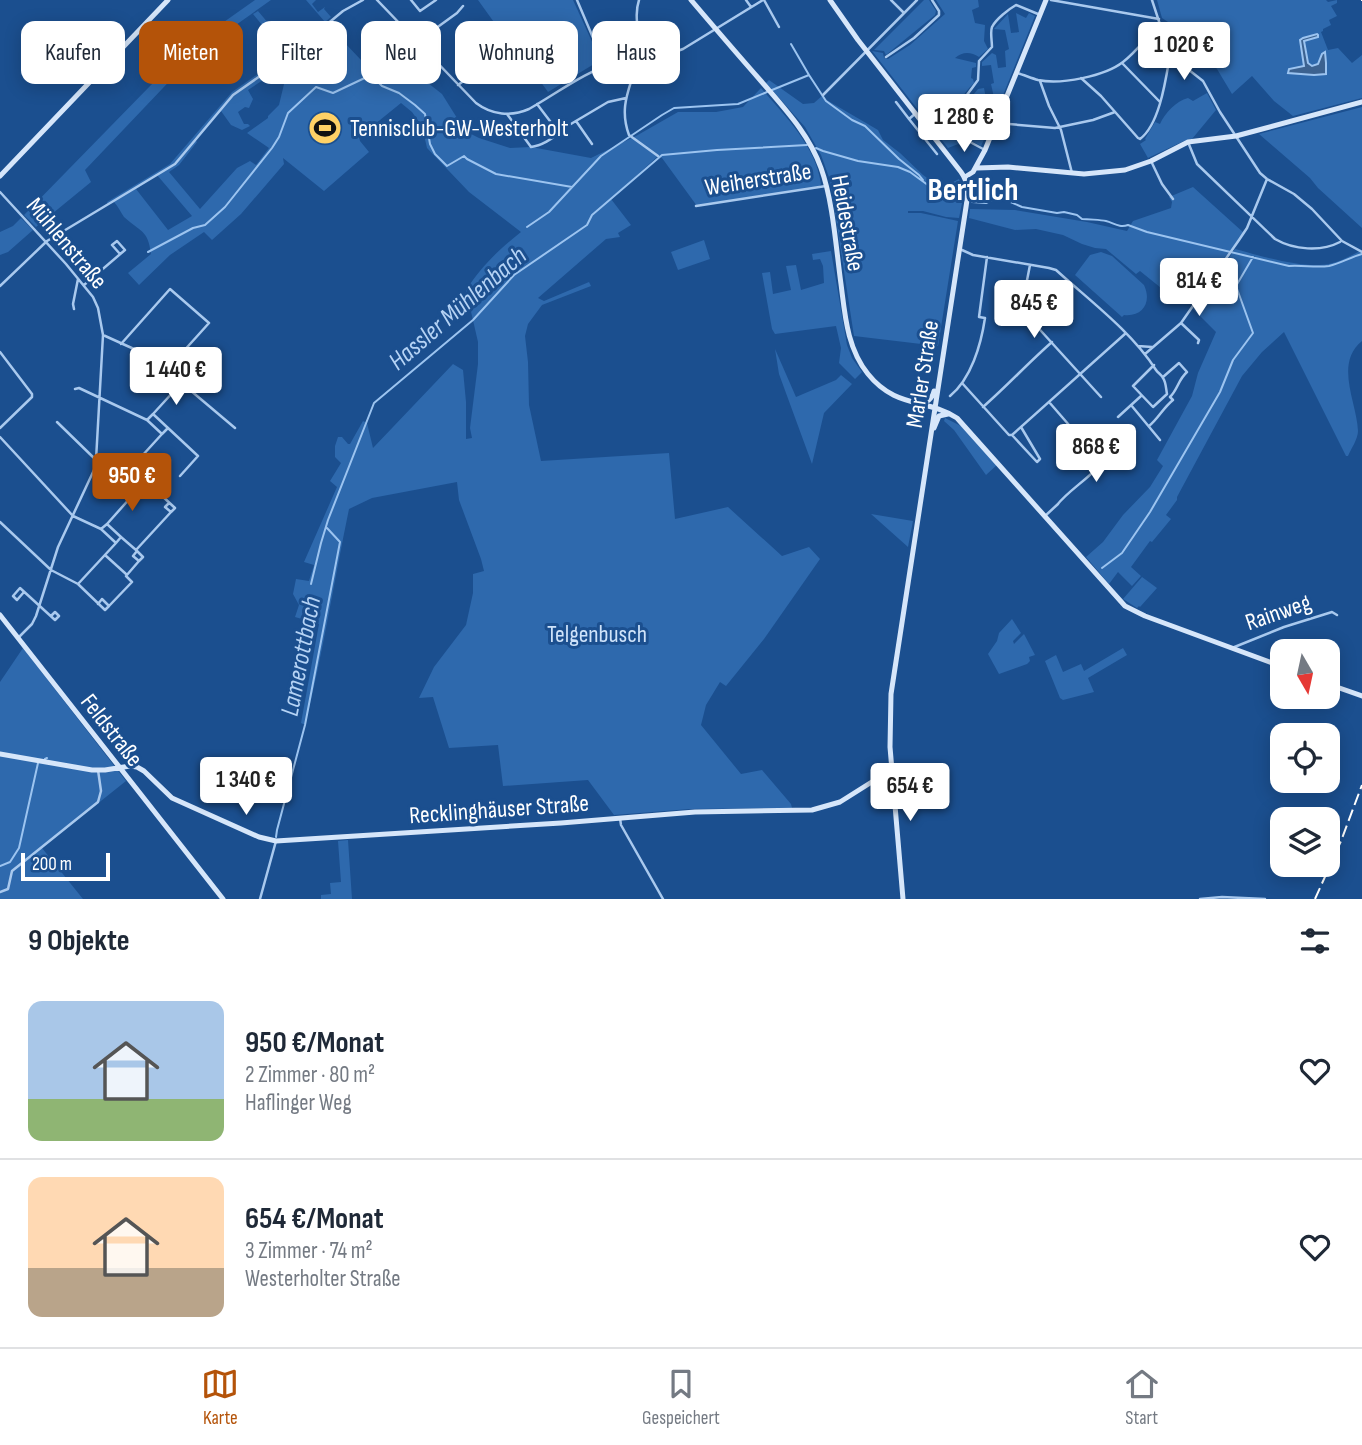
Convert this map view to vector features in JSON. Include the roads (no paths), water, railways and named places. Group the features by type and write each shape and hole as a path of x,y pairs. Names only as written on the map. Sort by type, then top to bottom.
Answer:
{"street":[{"path":"0,176 169,0"},
{"path":"0,286 47,241 175,164 233,95 290,55 336,17 363,0"},
{"path":"411,0 420,11 436,0"},
{"path":"577,0 592,35"},
{"path":"637,21 639,0"},
{"name":"Heidestraße","path":"692,0 806,137 818,160 826,186 844,307 853,350 860,362 873,380 886,391 906,401 947,412 957,418"},
{"path":"746,0 751,8"},
{"path":"680,50 764,0 779,27"},
{"path":"830,0 965,177 977,168 1048,0 1076,2 1159,19"},
{"path":"891,0 904,13"},
{"path":"823,94 917,0"},
{"path":"886,57 939,15 932,0"},
{"path":"1081,78 1101,96 1137,137 1140,139 1147,133 1160,102 1170,55 1153,0"},
{"path":"379,1 398,21"},
{"path":"985,150 967,139 964,111 964,99 978,80 979,61 992,47 994,25 1014,5 1040,15"},
{"path":"441,25 463,6"},
{"path":"1017,73 1039,80 1081,78 1098,74 1122,63 1161,25"},
{"path":"1170,55 1203,81 1260,173 1267,180 1294,194 1342,241 1362,252"},
{"path":"1122,63 1160,102"},
{"path":"441,67 476,103 495,113 508,114 522,112 592,72"},
{"path":"1039,80 1069,154 1072,173"},
{"path":"630,84 625,114 631,136 658,156"},
{"path":"508,114 531,147 537,147 608,102 626,98"},
{"path":"896,102 937,154"},
{"path":"977,168 1008,167 1072,173 1110,173 1151,161 1188,142 1236,136 1362,102"},
{"path":"537,104 555,130 559,131"},
{"path":"997,123 1049,128 1093,120 1115,112"},
{"path":"909,119 916,113"},
{"path":"576,121 592,144"},
{"path":"1188,142 1197,164 1275,239 1288,245 1317,248 1342,241"},
{"path":"1151,161 1173,199"},
{"name":"Marler Straße","path":"903,899 892,771 892,687 968,197 965,177"},
{"path":"1145,354 1181,323 1227,258 1244,233 1267,180"},
{"name":"Weiherstraße","path":"696,206 826,186"},
{"name":"Mühlenstraße","path":"0,191 47,241 93,297 103,335 96,460 92,475 58,547 32,624 18,638"},
{"path":"959,250 1056,270 1126,333 1163,377 1173,400 1149,426"},
{"path":"84,285 120,254"},
{"path":"950,396 962,383 977,352 985,318 979,317 987,257"},
{"path":"1030,265 1022,310 1101,397"},
{"path":"74,309 78,279"},
{"path":"121,344 170,289 209,323 166,370"},
{"path":"1181,323 1199,340 1198,344"},
{"path":"1011,435 1126,333"},
{"path":"103,335 159,363 235,428"},
{"path":"983,407 1052,342"},
{"path":"1137,346 1152,347"},
{"path":"0,352 32,394 0,428"},
{"path":"1154,365 1133,386 1153,407 1174,393 1180,378 1187,372 1179,363 1163,377"},
{"path":"147,420 186,378 172,365"},
{"path":"906,401 924,403 929,400 933,396 939,374"},
{"path":"962,383 1037,462 1040,459 1021,427"},
{"path":"75,389 79,388 147,420 162,434"},
{"path":"1118,417 1141,396"},
{"path":"1048,402 1069,425"},
{"path":"1131,405 1160,440"},
{"path":"153,414 198,456 180,476"},
{"path":"930,440 939,416 945,414 957,418 1125,606 1270,662"},
{"path":"58,422 96,460 126,474 140,487"},
{"path":"126,474 168,428"},
{"path":"0,437 73,516 101,529 116,543"},
{"path":"1045,516 1104,461 1108,451"},
{"path":"131,468 175,508 136,551"},
{"path":"101,529 146,481"},
{"path":"0,522 51,570 78,584 98,604 102,599 109,606 132,582 105,555"},
{"path":"107,524 143,557 127,575"},
{"path":"78,584 121,537"},
{"path":"24,592 51,616"},
{"name":"Rainweg","path":"1232,648 1299,622 1332,612 1337,615"},
{"name":"Feldstraße","path":"0,614 223,899"},
{"path":"1340,688 1362,696"},
{"path":"0,754 98,770 120,767"},
{"name":"Recklinghäuser Straße","path":"120,767 137,767 172,798 259,837 276,841 695,812 818,810 839,802 892,771"},
{"path":"0,892 8,889 12,871 98,802 101,791 98,770"},
{"path":"620,818 621,825 663,899"},
{"path":"260,899 276,841"},
{"path":"1200,899 1265,899"}],"waterway":[{"path":"791,44 809,75"},
{"path":"148,252 193,228 205,225 225,207 272,148 288,113 316,87 333,93 371,75 382,86 399,93 425,114 430,144 435,154 447,166 464,156 496,174 572,187"},
{"path":"772,90 809,75 826,101 865,126 923,180"},
{"path":"527,227 549,212 601,156 674,108 738,104 767,92"},
{"name":"Hassler Mühlenbach","path":"311,584 328,520 374,403 473,320 514,275 587,225 592,215 662,155 807,145"},
{"name":"Hassler Mühlenbach","path":"816,148 858,161 898,167 910,172 936,191 962,201"},
{"path":"972,202 986,203 1001,198 1022,207 1064,212 1082,219 1106,221 1119,226 1128,225 1289,266 1329,266 1362,254"},
{"path":"1102,568 1122,553 1150,512 1220,392 1233,360 1253,333 1236,286 1253,257"},
{"name":"Lamerottbach","path":"276,837 305,725 340,542 327,528"},
{"path":"0,866 10,862 19,848 38,763"}],"railway":[{"path":"1315,899 1362,785"}],"place":[{"name":"Tennisclub-GW-Westerholt","path":"325,128"}],"district":[{"name":"Bertlich","path":"973,189"}],"park label":[{"name":"Telgenbusch","path":"597,634"}]}
